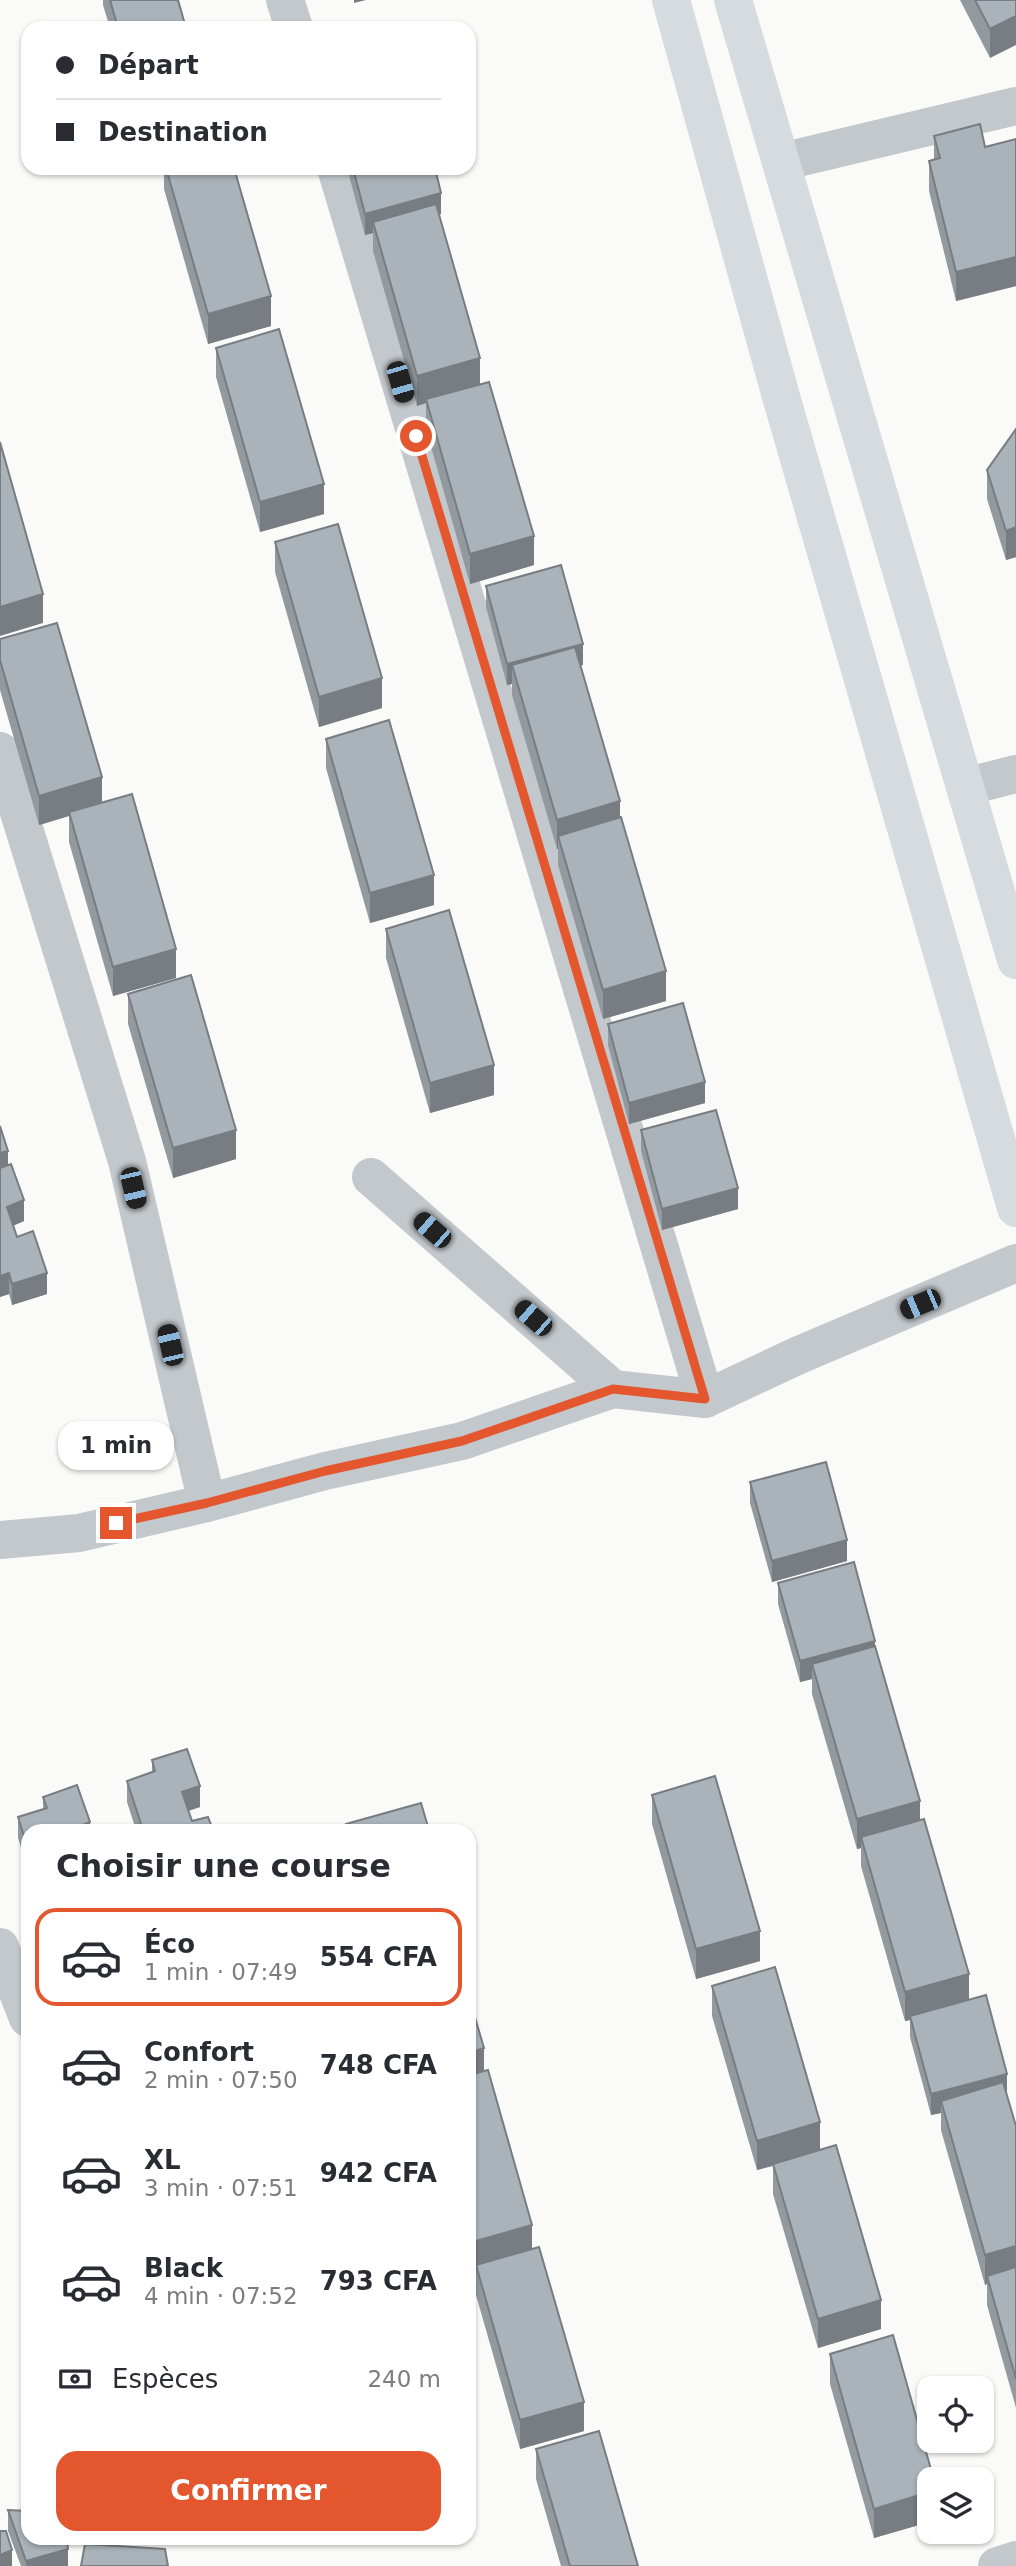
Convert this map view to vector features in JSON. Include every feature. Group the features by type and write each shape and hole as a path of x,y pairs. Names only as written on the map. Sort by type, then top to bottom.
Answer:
{"street":[{"path":"285,0 292,21"},
{"path":"671,0 782,400 1016,1208"},
{"path":"733,0 1016,960"},
{"path":"781,162 1016,106"},
{"path":"338,175 705,1399"},
{"path":"0,751 127,1161 207,1503"},
{"path":"965,787 1016,774"},
{"path":"371,1177 613,1389"},
{"path":"0,1539 79,1533 207,1503 325,1471 462,1441 613,1389 705,1399 799,1354 1016,1263"},
{"path":"0,1947 21,2000"}],"building":[{"path":"110,0 178,0 184,21 116,21"},
{"path":"975,0 1016,0 1016,16 990,29"},
{"path":"980,124 985,147 1016,139 1016,257 956,272 929,161 940,158 934,136"},
{"path":"168,175 236,175 271,296 208,314"},
{"path":"355,175 437,175 441,193 365,214"},
{"path":"436,204 480,358 417,376 373,222"},
{"path":"279,329 324,484 260,502 216,348"},
{"path":"489,382 534,536 470,554 426,399"},
{"path":"1016,429 1016,527 1006,531 987,470"},
{"path":"0,442 43,594 0,607"},
{"path":"338,524 382,678 319,697 275,542"},
{"path":"561,565 583,644 507,664 486,586"},
{"path":"57,623 102,777 39,796 0,660 0,639"},
{"path":"575,647 620,801 557,820 512,665"},
{"path":"389,720 434,875 370,893 326,739"},
{"path":"132,794 176,949 113,967 69,812"},
{"path":"621,817 666,971 603,990 558,836"},
{"path":"449,910 494,1065 430,1083 386,929"},
{"path":"191,975 236,1130 173,1148 128,994"},
{"path":"683,1003 705,1082 629,1103 608,1024"},
{"path":"716,1110 738,1188 662,1209 641,1130"},
{"path":"0,1126 8,1151 0,1153"},
{"path":"11,1164 24,1200 7,1207 17,1237 33,1231 47,1273 12,1284 9,1273 0,1276 0,1168"},
{"path":"826,1462 847,1540 772,1561 750,1482"},
{"path":"854,1562 875,1641 800,1661 778,1583"},
{"path":"875,1646 920,1801 857,1819 812,1664"},
{"path":"187,1749 200,1786 182,1792 192,1821 208,1817 211,1824 141,1824 127,1781 155,1771 152,1760"},
{"path":"715,1776 760,1931 696,1949 652,1795"},
{"path":"77,1785 90,1822 21,1824 21,1827 18,1817 47,1808 43,1797"},
{"path":"421,1803 427,1824 346,1824"},
{"path":"924,1819 969,1974 905,1992 861,1837"},
{"path":"775,1967 820,2122 757,2141 712,1986"},
{"path":"986,1995 1007,2074 931,2094 910,2016"},
{"path":"476,2021 484,2048 476,2051"},
{"path":"488,2070 532,2225 476,2241 476,2073"},
{"path":"1003,2082 1016,2126 1016,2246 985,2255 941,2101"},
{"path":"836,2145 881,2300 818,2319 773,2164"},
{"path":"539,2247 584,2402 520,2420 476,2265"},
{"path":"1016,2267 1016,2379 987,2276"},
{"path":"893,2335 917,2420 917,2453 926,2453 930,2467 917,2467 917,2496 874,2509 830,2354"},
{"path":"599,2431 638,2566 570,2566 536,2449"},
{"path":"8,2510 21,2511 21,2545 68,2545 68,2549 26,2561"},
{"path":"0,2531 6,2531 12,2550 0,2555"},
{"path":"85,2545 101,2545 165,2549 168,2566 81,2566"}],"route":[{"path":"116,1523 207,1503 325,1471 462,1441 613,1389 705,1399 416,436"}]}
